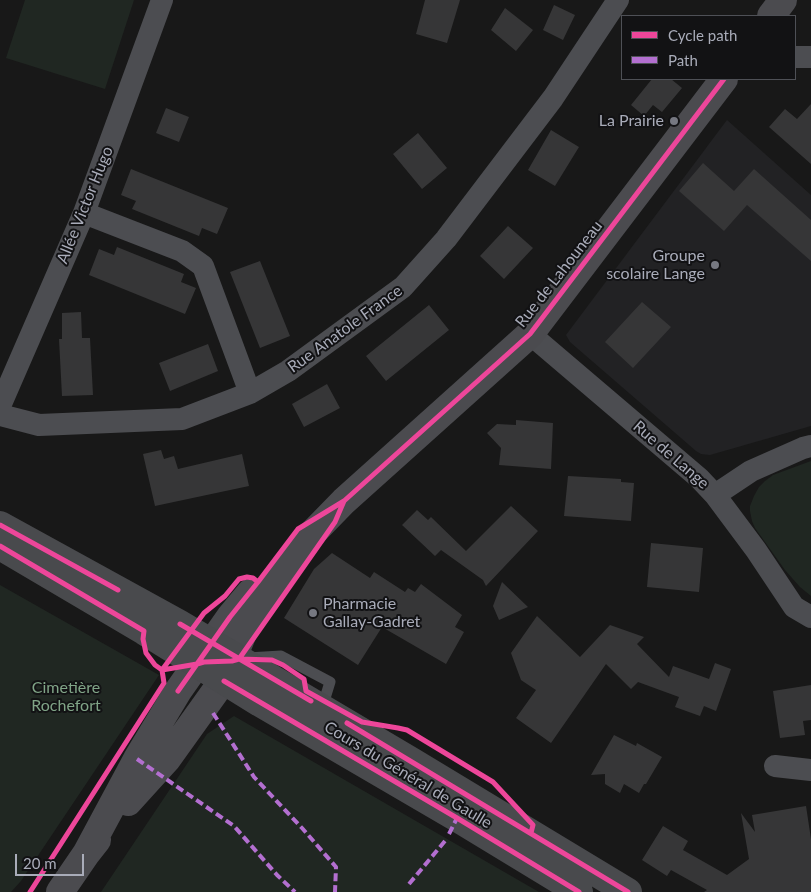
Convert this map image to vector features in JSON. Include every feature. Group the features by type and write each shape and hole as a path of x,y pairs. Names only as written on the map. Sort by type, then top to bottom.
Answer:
{"main road":[{"name":"Cours du Général de Gaulle","path":"0,525 165,616 218,662 457,818 579,892"},
{"name":"Cours du Général de Gaulle","path":"0,546 144,631 322,708 628,892"}],"street":[{"name":"Allée Victor Hugo","path":"0,406 84,213 162,0"},
{"name":"Rue Anatole France","path":"0,415 38,425 182,420 250,393 288,371 403,287 446,239 547,106 618,0"},
{"path":"772,15 783,0"},
{"path":"796,57 811,57"},
{"name":"Rue de Lahouneau","path":"218,662 335,522 344,501 530,334 723,80"},
{"path":"84,213 182,251 203,266 250,393"},
{"name":"Rue de Lange","path":"530,334 700,478 756,550 794,607 811,617"},
{"path":"715,495 751,471 811,446"},
{"path":"86,854 137,759 184,695 218,662"},
{"path":"60,892 86,854 128,802 167,760 218,662"},
{"path":"128,802 184,695"},
{"path":"775,766 811,770"}],"shaded area":[{"name":"Groupe scolaire Lange","path":"727,120 811,195 811,426 710,455 701,454 696,451 570,342 566,335"}],"green space":[{"path":"25,0 134,0 105,89 6,58"},
{"path":"811,461 811,596 785,570 755,528 750,506 759,487 773,475"},
{"name":"Cimetière Rochefort","path":"0,585 159,675 21,881 11,892 0,892"},
{"path":"234,716 539,892 101,892 207,734"}],"building":[{"path":"425,0 460,0 447,43 416,34"},
{"path":"554,5 575,15 563,40 543,30"},
{"path":"505,8 533,30 516,51 491,30"},
{"path":"651,80 672,80 682,88 662,112 653,105 644,116 631,105"},
{"path":"811,104 811,164 769,127 785,109 797,119"},
{"path":"166,108 189,117 179,142 156,133"},
{"path":"551,130 579,147 555,186 528,170"},
{"path":"418,133 447,168 422,189 393,154"},
{"path":"703,163 734,191 754,169 811,220 811,261 747,205 724,231 679,191"},
{"path":"131,169 228,208 217,234 202,228 199,236 132,209 136,201 121,195"},
{"path":"508,226 533,248 504,279 480,256"},
{"path":"117,247 184,274 181,282 196,288 185,314 89,275 99,249 114,255"},
{"path":"260,261 290,336 260,348 230,272"},
{"path":"642,302 671,327 633,368 605,342"},
{"path":"429,305 449,330 386,381 366,356"},
{"path":"81,312 82,338 90,338 93,395 62,396 59,339 62,339 62,313"},
{"path":"208,344 218,371 170,391 159,363"},
{"path":"327,384 340,408 304,427 292,404"},
{"path":"516,420 553,423 551,469 499,465 501,448 487,433 497,424 516,425"},
{"path":"161,450 164,459 174,456 178,469 242,454 249,486 155,506 143,454"},
{"path":"568,476 621,479 621,482 634,483 631,521 564,516"},
{"path":"511,506 538,531 486,586 483,580 441,550 435,556 402,525 417,510 428,520 431,517 466,551"},
{"path":"651,543 703,548 699,592 647,587"},
{"path":"332,553 370,578 374,572 405,592 408,588 415,592 421,584 462,615 455,627 464,632 446,664 382,627 358,665 284,618 314,569"},
{"path":"502,582 528,607 499,620 493,606"},
{"path":"537,616 580,657 610,625 644,637 637,644 669,677 673,666 709,679 715,663 731,669 716,711 704,706 700,716 675,707 679,697 638,682 631,689 606,664 551,743 516,718 536,690 521,680 511,653"},
{"path":"811,685 811,720 803,721 805,735 780,738 773,691"},
{"path":"614,735 636,746 637,743 662,757 639,793 624,784 620,793 605,784 605,774 591,775"},
{"path":"806,806 811,839 811,892 704,892 707,890 671,870 667,876 642,860 663,826 688,841 683,850 727,875 749,859 741,813 755,832 752,815"}],"marked path":[{"path":"213,713 254,777 336,867 335,892"},
{"path":"137,759 234,826 277,875 295,892"},
{"path":"449,834 457,818"},
{"path":"409,884 445,841"}],"cycle path":[{"path":"178,691 230,617 298,529 344,501 530,334 723,80"},
{"path":"239,659 335,522 344,501"},
{"path":"0,525 118,590"},
{"path":"0,546 144,631 143,639 146,653 155,665 162,670 204,662 239,659 272,660 304,679 306,691 362,722 407,730 493,782 533,825 531,833"},
{"path":"30,892 164,683 162,670 204,613 225,596 239,579 247,577 253,578 258,582"},
{"path":"180,624 311,701"},
{"path":"224,681 579,892"},
{"path":"347,723 628,892"}],"place":[{"name":"La Prairie","path":"674,121"},
{"name":"Groupe scolaire Lange","path":"715,265"},
{"name":"Pharmacie Gallay-Gadret","path":"313,613"}]}
